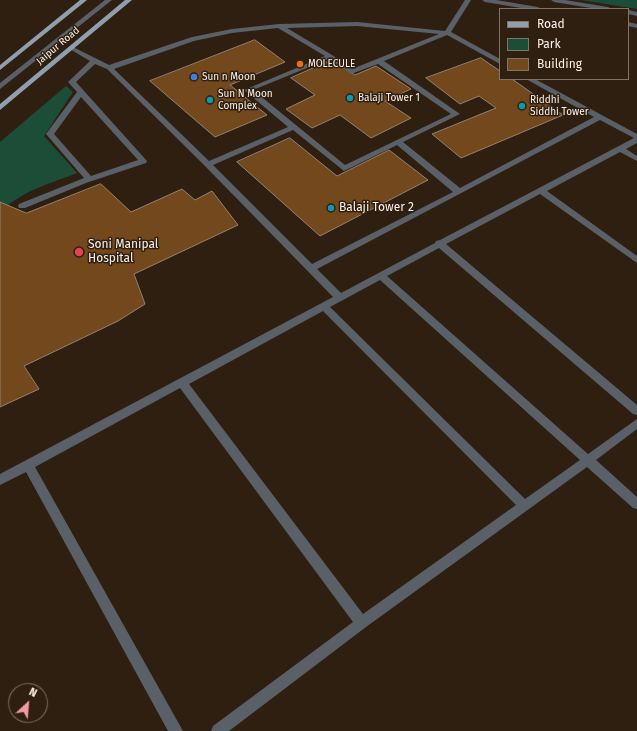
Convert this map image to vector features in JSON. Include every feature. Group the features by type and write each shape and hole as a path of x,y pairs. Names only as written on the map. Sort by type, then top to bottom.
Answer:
{"main road":[{"path":"0,68 84,0"},
{"name":"Jaipur Road","path":"0,108 128,0"}],"street":[{"path":"0,87 108,0"},
{"path":"279,26 330,56 352,72 447,33 468,0"},
{"path":"485,0 532,8"},
{"path":"554,0 602,8"},
{"path":"109,68 192,39 232,31 279,26 357,24 447,33 499,61"},
{"path":"71,48 109,68 208,164 339,297"},
{"path":"330,56 248,90 344,168 456,114 379,61"},
{"path":"22,206 143,161 72,82 94,61"},
{"path":"0,480 439,243 620,149 637,138 532,80"},
{"path":"81,92 50,134 89,180"},
{"path":"311,268 600,117"},
{"path":"208,164 294,128"},
{"path":"398,142 459,192"},
{"path":"620,149 637,159"},
{"path":"540,190 637,260"},
{"path":"439,243 637,411"},
{"path":"380,275 637,504"},
{"path":"323,306 525,506"},
{"path":"182,383 362,623"},
{"path":"218,731 362,623 525,506 637,423"},
{"path":"28,465 176,731"}],"green space":[{"path":"581,0 637,0 637,9"},
{"path":"66,86 73,92 44,136 77,173 27,193 9,204 0,212 0,142"}],"building":[{"name":"Sun N Moon Complex","path":"255,40 285,62 230,85 267,115 215,137 150,81"},
{"name":"Riddhi Siddhi Tower","path":"481,58 499,70 499,80 513,80 563,115 461,158 432,134 496,108 479,96 460,104 426,78"},
{"name":"Balaji Tower 1","path":"332,60 355,75 376,66 411,89 385,101 411,118 371,138 340,115 312,128 286,109 315,95 291,78"},
{"name":"Balaji Tower 2","path":"290,138 337,176 389,150 428,180 320,236 237,162"},
{"path":"101,184 131,212 182,189 195,200 212,191 238,225 134,274 145,304 118,321 24,366 39,389 0,407 0,202 26,213"}],"place":[{"name":"MOLECULE","path":"300,64"},
{"name":"Sun n Moon","path":"194,77"},
{"name":"Balaji Tower 1","path":"350,98"},
{"name":"Sun N Moon Complex","path":"210,100"},
{"name":"Riddhi Siddhi Tower","path":"522,106"},
{"name":"Balaji Tower 2","path":"331,208"},
{"name":"Soni Manipal Hospital","path":"79,252"}]}
